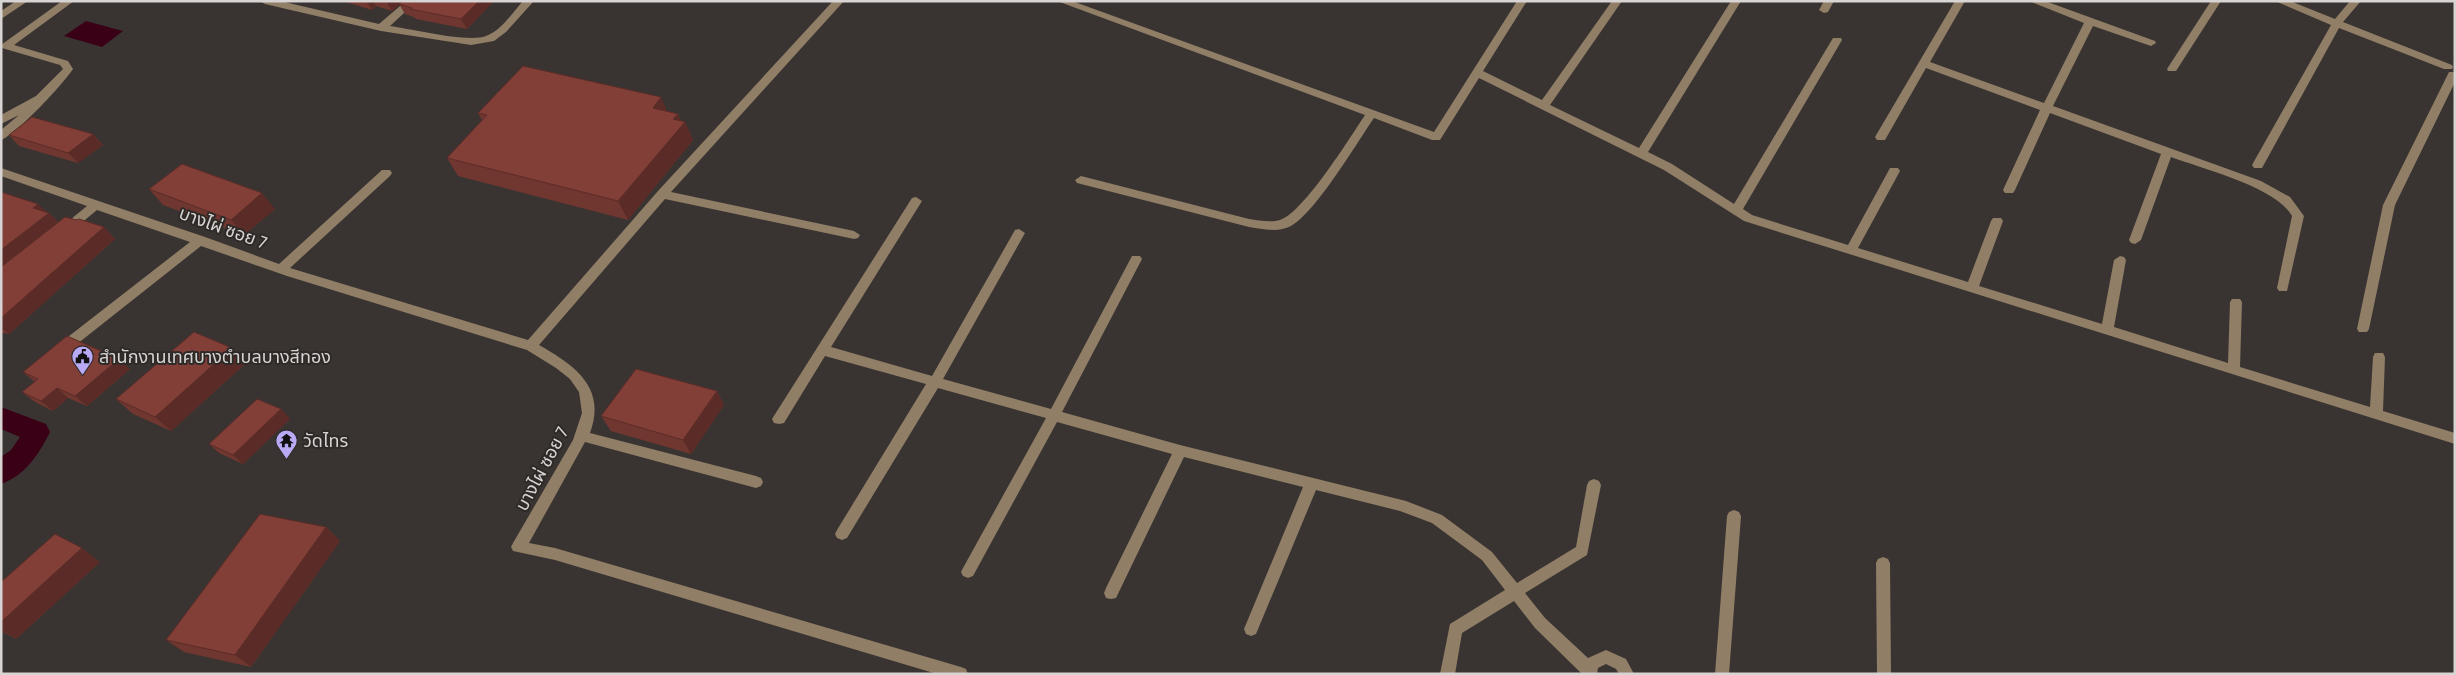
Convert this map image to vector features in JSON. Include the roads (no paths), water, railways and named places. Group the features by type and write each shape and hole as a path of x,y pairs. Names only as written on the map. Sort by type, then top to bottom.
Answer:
{"street":[{"path":"1,16 22,1"},
{"path":"4,45 70,1"},
{"path":"265,1 381,28 471,42 481,42 502,30 529,1"},
{"path":"292,8 302,1"},
{"path":"381,28 412,1"},
{"path":"531,346 662,194 839,1"},
{"path":"1062,1 1436,137 1522,1"},
{"path":"1545,104 1617,1"},
{"path":"1641,154 1736,1"},
{"path":"1881,137 1960,1"},
{"path":"2034,1 2151,43"},
{"path":"2172,70 2216,1"},
{"path":"2280,1 2452,71 2389,205 2363,329"},
{"path":"2258,165 2336,24 2356,1"},
{"path":"2009,190 2047,107 2090,21"},
{"path":"1736,210 1837,40"},
{"path":"1,136 20,122 42,97 62,79 68,69 64,63 4,45"},
{"path":"1923,63 2168,151 2282,195 2293,206 2298,216 2283,288"},
{"path":"1477,73 1545,104 1668,167 1748,218 2455,439"},
{"path":"1,120 42,97"},
{"path":"1081,180 1249,223 1275,226 1286,224 1299,214 1333,170 1370,114"},
{"path":"2135,240 2168,151"},
{"path":"1851,250 1894,171"},
{"path":"281,269 386,173"},
{"name":"บางไผ่ ซอย 7","path":"4,176 97,204 281,269 531,346 573,375 584,389 588,402 588,416 582,436 534,526 518,547 555,554 961,674"},
{"path":"662,194 854,235"},
{"path":"778,419 916,200"},
{"path":"53,240 97,204"},
{"path":"1972,288 1997,221"},
{"path":"842,534 935,381 1019,233"},
{"path":"68,344 201,240"},
{"path":"968,572 1055,414 1136,258"},
{"path":"2107,330 2120,260"},
{"path":"2234,370 2236,302"},
{"path":"823,350 1055,414 1180,451 1311,485 1401,505 1437,519 1487,556 1540,623 1589,671 1592,663 1606,657 1621,664 1627,674"},
{"path":"2376,414 2378,357"},
{"path":"582,436 756,482"},
{"path":"1111,593 1180,451"},
{"path":"1251,629 1311,485"},
{"path":"1448,674 1455,629 1582,551 1594,485"},
{"path":"1722,674 1734,516"},
{"path":"1883,563 1884,674"}],"waterway":[{"path":"1,418 37,432 20,458 1,473"}],"place":[{"name":"สำนักงานเทศบางตำบลบางสีทอง","path":"83,376"},
{"name":"วัดไทร","path":"287,460"}]}
